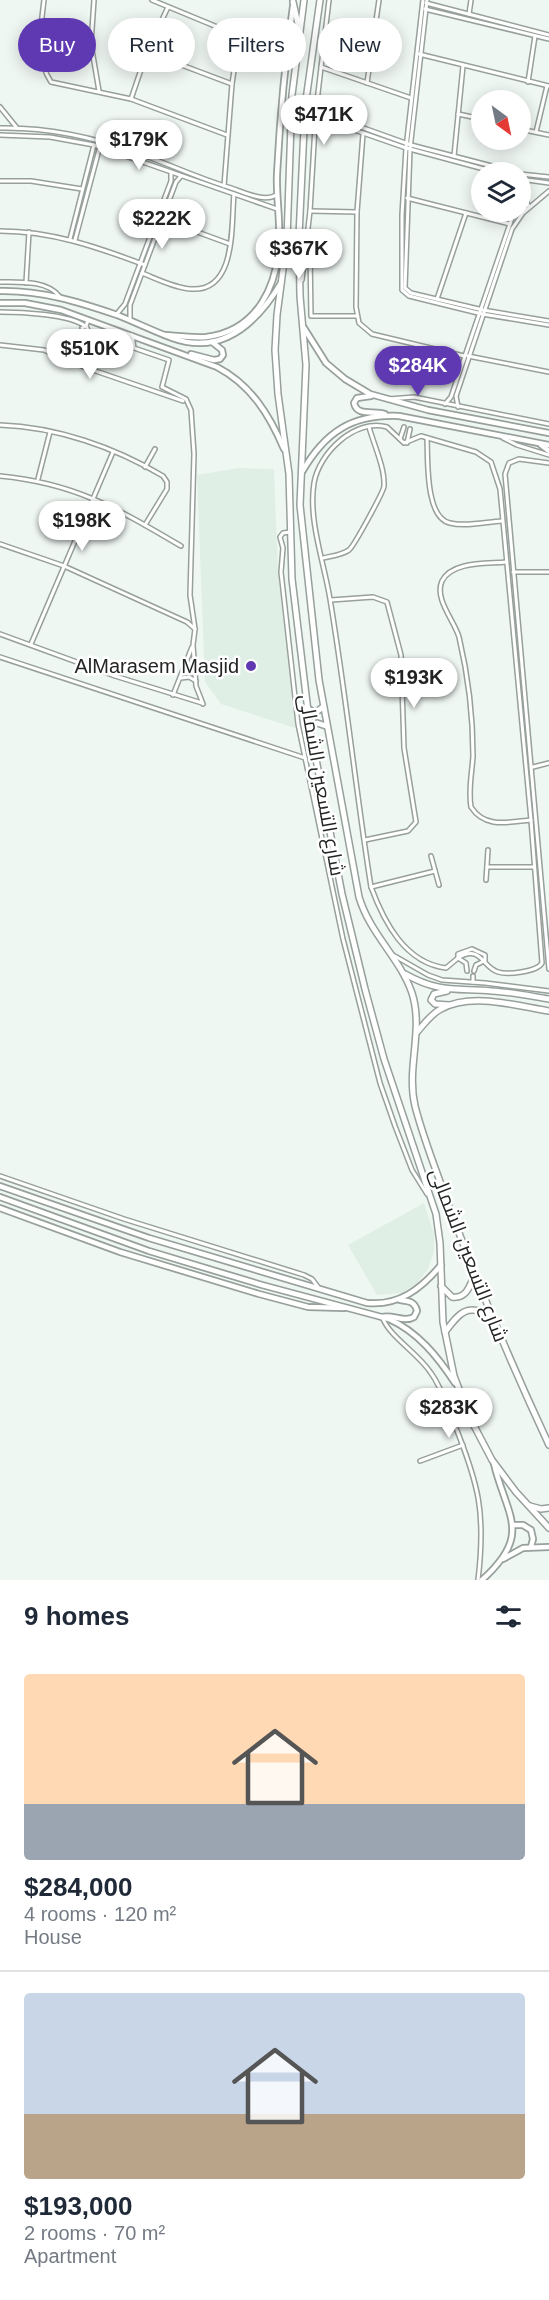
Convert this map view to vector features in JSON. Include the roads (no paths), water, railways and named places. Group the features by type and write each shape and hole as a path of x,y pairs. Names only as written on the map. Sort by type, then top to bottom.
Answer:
{"main road":[{"name":"شارع التسعين الشمالى","path":"301,18 304,0"},
{"name":"شارع التسعين الشمالى","path":"320,0 306,102 299,236 306,384 301,514 326,726 359,897 370,924 402,973 414,1000 417,1032 412,1076 415,1105 432,1159 475,1274 549,1445"},
{"path":"293,1 297,18"},
{"name":"شارع التسعين الشمالى","path":"295,72 290,129 287,239 275,350 278,394 288,458 293,590 310,728 343,900 365,990 384,1059 439,1226 444,1333 458,1388 470,1418 494,1462 549,1528"},
{"path":"292,101 298,109 306,102"},
{"path":"290,129 297,119 301,120 305,127"},
{"path":"307,708 315,713 323,707"},
{"path":"310,728 317,723 326,726"},
{"path":"402,973 430,987 448,990 486,990 549,999"},
{"path":"532,997 534,988"},
{"path":"448,990 434,994 431,999 435,1004 480,1002 549,1011"},
{"path":"417,1032 433,1014 449,1005"},
{"path":"441,1286 452,1297 461,1297 466,1293 475,1274"},
{"path":"444,1333 456,1317 465,1311 477,1310 492,1316"},
{"path":"528,1505 538,1509 549,1508"}],"street":[{"path":"44,0 40,39 49,79 56,84 131,99 227,135"},
{"path":"94,0 91,44 99,92"},
{"path":"152,0 207,23"},
{"path":"326,18 329,0"},
{"path":"367,82 379,0"},
{"path":"469,15 471,0"},
{"path":"291,18 293,1"},
{"path":"425,1 469,15 549,35"},
{"path":"425,1 408,146 405,286 410,293 481,312"},
{"path":"425,1 411,98 402,215 402,290 409,296 481,312 549,323"},
{"path":"163,18 168,7"},
{"path":"425,9 549,39"},
{"path":"528,82 535,36"},
{"path":"419,54 548,86 536,132"},
{"path":"454,156 463,66"},
{"path":"195,70 232,84"},
{"path":"131,99 140,72"},
{"path":"224,186 234,72"},
{"path":"165,335 197,337 217,334 236,327 258,309 268,294 275,276 279,245 279,210 276,195 285,72"},
{"path":"300,287 310,211 315,120 320,72"},
{"path":"336,72 411,98"},
{"path":"0,107 17,128"},
{"path":"316,110 408,146 477,162"},
{"path":"458,114 471,117"},
{"path":"315,120 323,119 363,134 471,165"},
{"path":"0,128 50,130 120,147 224,186 266,198 276,195"},
{"path":"50,130 50,137"},
{"path":"531,131 549,135"},
{"path":"363,134 357,212 357,316 365,329 372,334 466,356 549,372"},
{"path":"0,135 50,137 94,145 279,210"},
{"path":"70,239 94,145"},
{"path":"75,240 100,147"},
{"path":"116,315 125,304 171,181 171,172"},
{"path":"531,175 549,177"},
{"path":"130,321 129,310 142,273 181,176"},
{"path":"0,181 31,181 82,189"},
{"path":"531,181 549,183"},
{"path":"531,205 549,191"},
{"path":"142,273 183,288 205,287 218,279 225,270 230,244 234,194"},
{"path":"407,198 510,224 466,356 451,397 445,404"},
{"path":"310,211 357,212"},
{"path":"437,299 466,213"},
{"path":"162,219 230,244"},
{"path":"481,312 512,229 517,222"},
{"path":"0,231 30,232 75,240 145,265"},
{"path":"26,283 30,232"},
{"path":"307,239 310,252 311,316 357,316"},
{"path":"0,291 12,290 60,297 116,315 165,335 187,341 212,342 235,334 254,320 270,302 282,281"},
{"path":"0,282 49,287 60,297"},
{"path":"12,290 10,296 12,303"},
{"path":"0,303 38,305 61,310 85,326"},
{"path":"36,314 38,305"},
{"path":"0,312 36,314 132,335 224,370 246,387 272,422 288,458"},
{"path":"78,348 85,326"},
{"path":"303,328 326,363 345,380 384,400 549,433"},
{"path":"0,634 115,676 203,704 196,681 193,645 195,629 190,595 194,454 190,405 186,399 162,388 169,360 134,348 132,335"},
{"path":"183,354 218,360 223,356 223,351 212,342"},
{"path":"0,345 44,350 84,367 183,401"},
{"path":"458,407 456,396 466,356"},
{"path":"377,397 359,396 355,401 355,407 360,412 377,412 408,422 549,445"},
{"path":"384,400 403,397 549,424"},
{"path":"301,475 316,452 337,430 362,418 387,416"},
{"path":"521,428 522,419"},
{"path":"400,440 408,422"},
{"path":"0,425 50,432 84,440 163,476 168,486 146,525"},
{"path":"323,558 342,554 354,545 383,494 384,480 369,427"},
{"path":"369,427 387,427 400,440 407,443 419,437 427,438 476,452 491,462 498,478 514,622 542,960 540,967 534,970 501,973 495,971 485,961 470,954 442,968 425,961 408,950 385,921 372,887 313,500 315,480 321,463 334,446 345,437 369,427"},
{"path":"407,443 410,429"},
{"path":"38,480 50,432"},
{"path":"499,436 517,445 549,453"},
{"path":"427,438 431,499 439,516 453,524 502,520"},
{"path":"538,443 549,453"},
{"path":"145,467 155,449"},
{"path":"31,644 113,452"},
{"path":"549,463 515,459 505,470 549,969"},
{"path":"0,476 38,480 94,497 181,546"},
{"path":"291,532 280,536 283,548 281,572 297,719 343,939 380,1083 406,1158 419,1183 432,1200"},
{"path":"0,544 64,566 187,622 195,629"},
{"path":"506,562 460,567 453,570 442,581 440,594 458,635 468,687 472,737 471,807 483,820 492,823 531,820"},
{"path":"513,572 549,572"},
{"path":"330,600 373,597 387,602 401,655 404,747 416,822 408,831 365,840"},
{"path":"173,695 193,645"},
{"path":"0,657 305,758"},
{"path":"180,678 189,677 196,681"},
{"path":"532,767 549,763"},
{"path":"486,880 488,850"},
{"path":"431,856 439,885"},
{"path":"487,867 534,867"},
{"path":"372,887 435,871"},
{"path":"388,952 433,977 447,981 466,981 549,991"},
{"path":"458,958 466,963 466,981"},
{"path":"473,982 476,965 485,961"},
{"path":"0,1176 114,1216 304,1275 312,1279 318,1289"},
{"path":"0,1186 149,1238 367,1303 410,1301 417,1311 414,1317 409,1319 382,1317"},
{"path":"0,1197 149,1251 262,1285 382,1317 402,1325 418,1338 438,1360 458,1388"},
{"path":"0,1208 120,1252 259,1294 308,1307 338,1310 346,1308"},
{"path":"399,1300 419,1287 441,1265"},
{"path":"382,1317 388,1330 413,1350 433,1375 463,1445 476,1483 482,1515 480,1580"},
{"path":"420,1461 463,1445"},
{"path":"480,1580 503,1558 512,1538 513,1525 508,1502 494,1462"},
{"path":"513,1525 523,1525 531,1530 533,1539 531,1547"},
{"path":"503,1558 531,1547 549,1547"}],"place":[{"name":"AlMarasem Masjid","path":"251,666"}]}
